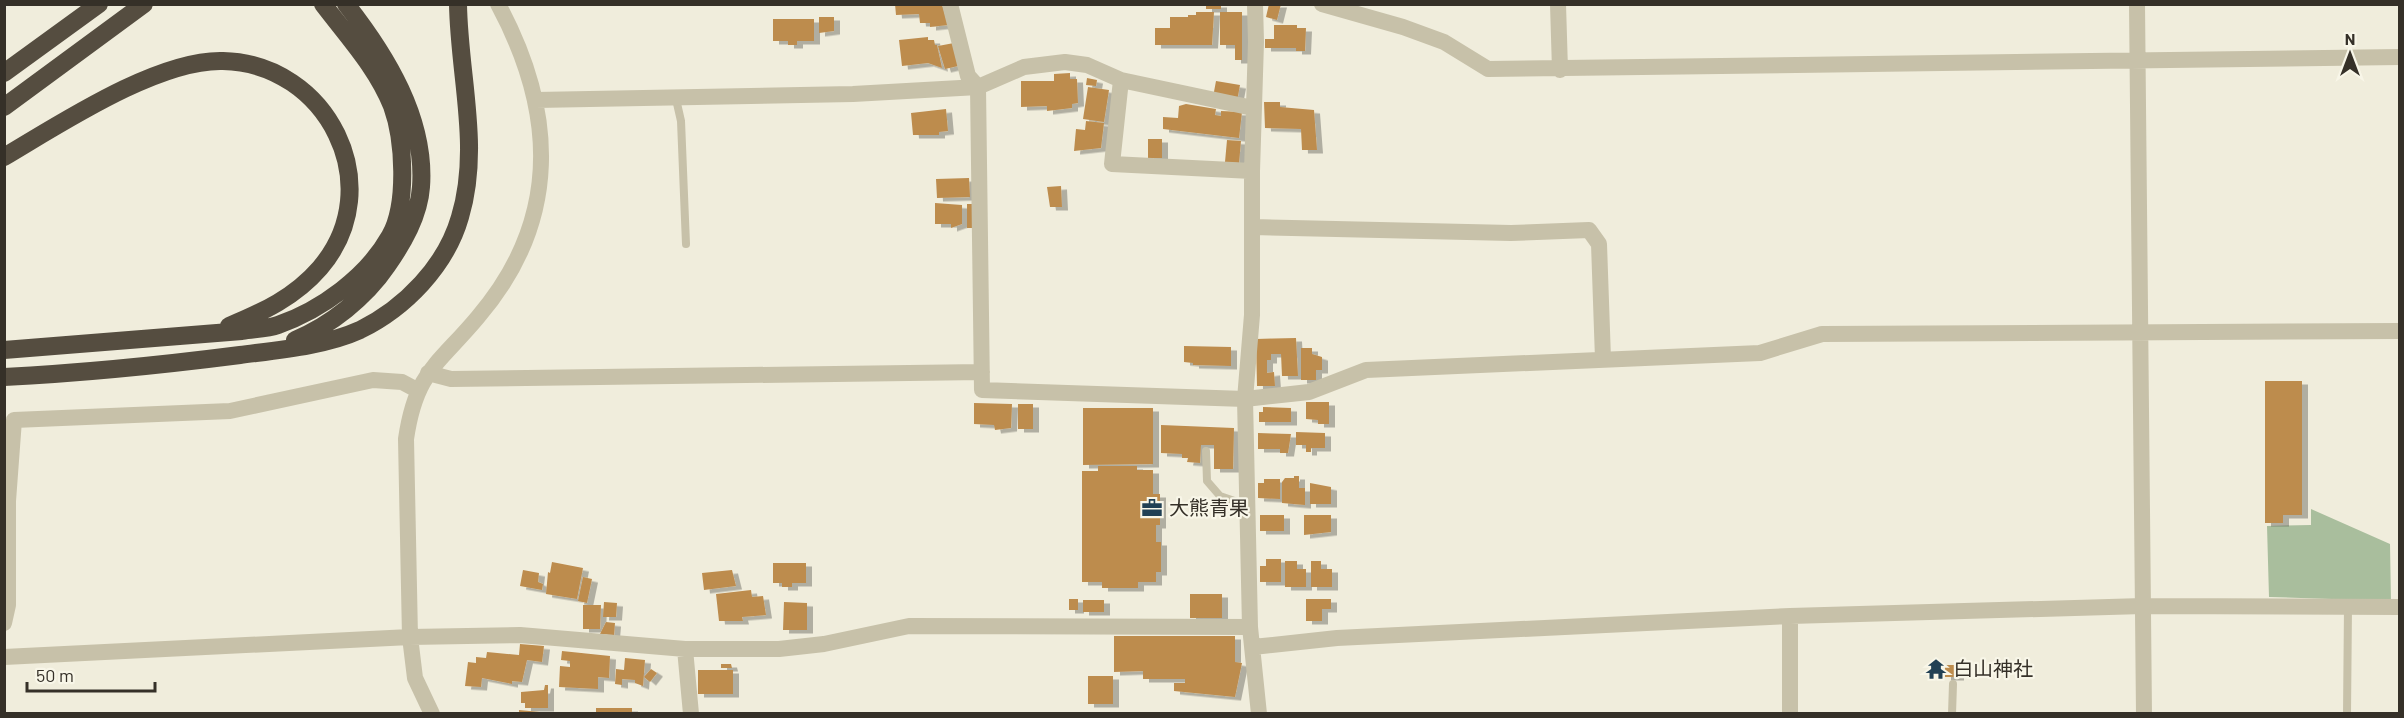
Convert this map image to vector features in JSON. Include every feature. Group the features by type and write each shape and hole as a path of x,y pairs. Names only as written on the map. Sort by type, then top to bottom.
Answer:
{"highway":[{"path":"4,73 99,4"},
{"path":"4,107 144,4"},
{"path":"4,350 192,333 242,331 277,325 314,308 357,278 391,235 401,194 402,150 392,107 374,71 323,4"},
{"path":"267,351 306,335 344,310 377,281 407,237 421,188 419,142 399,84 372,37 346,4"},
{"path":"4,377 166,365 267,351 358,330 382,318 421,285 446,252 460,218 468,180 470,143 458,4"},
{"path":"4,157 131,87 192,64 222,61 250,64 274,71 297,84 318,103 344,150 349,175 344,224 334,246 321,267 286,298 227,327 192,333"}],"street":[{"path":"432,714 415,678 410,637 406,439 417,390 428,373 495,296 520,251 536,202 540,172 541,145 536,100 526,63 498,4"},
{"path":"950,4 968,76 978,87 982,390 1245,399 1309,392 1366,370 1760,353 1822,334 2400,331"},
{"path":"1255,4 1252,315 1245,399 1250,627 1259,714"},
{"path":"1322,4 1403,27 1444,42 1488,69 1560,70 2400,57"},
{"path":"1558,4 1560,70"},
{"path":"2137,4 2144,714"},
{"path":"536,100 676,99 978,87 1024,67 1065,62 1087,65 1121,80 1253,108"},
{"path":"1121,80 1112,164 1252,171"},
{"path":"1253,226 1511,233 1589,230 1599,244 1603,359"},
{"path":"428,373 435,377 451,379 982,372"},
{"path":"4,623 8,605 8,501 14,420 230,411 373,380 402,382 417,390"},
{"path":"1253,647 1337,638 1790,616 2143,606 2400,607"},
{"path":"1790,616 1790,714"},
{"path":"4,657 410,637 520,635 685,649 779,649 824,644 909,626 1250,627"},
{"path":"685,649 691,714"}],"lane":[{"path":"676,99 681,122 686,244"},
{"path":"1206,452 1207,481 1220,496 1246,505"},
{"path":"2347,714 2348,607"},
{"path":"1952,714 1953,684"}],"green space":[{"path":"2311,509 2390,544 2391,601 2269,597 2267,526 2311,525"}],"building":[{"path":"895,4 942,4 948,25 930,27 930,23 920,23 919,14 896,15"},
{"path":"1206,4 1221,4 1221,9 1206,9"},
{"path":"1269,4 1281,4 1277,20 1266,17"},
{"path":"1196,12 1214,12 1212,45 1155,45 1155,28 1170,28 1170,17 1188,17 1188,15 1196,15"},
{"path":"1220,12 1242,12 1242,60 1235,60 1235,45 1220,45"},
{"path":"819,17 834,17 834,31 819,33"},
{"path":"773,19 814,19 814,41 797,41 797,45 788,45 788,41 773,41"},
{"path":"1274,25 1297,25 1297,28 1306,28 1305,51 1296,51 1296,48 1265,48 1265,39 1274,39"},
{"path":"928,37 928,40 934,40 937,45 942,68 928,63 902,66 899,40"},
{"path":"954,43 958,66 945,69 938,46"},
{"path":"1070,73 1070,79 1077,79 1078,103 1072,104 1072,108 1047,111 1047,106 1021,107 1021,81 1054,81 1054,74"},
{"path":"1087,78 1097,80 1096,86 1086,85"},
{"path":"1216,81 1240,85 1237,101 1213,97"},
{"path":"1088,87 1109,90 1104,122 1083,119"},
{"path":"1264,102 1280,102 1280,107 1314,110 1317,150 1302,150 1301,129 1265,128"},
{"path":"1186,104 1216,109 1215,115 1221,116 1221,111 1242,112 1239,138 1163,129 1163,117 1178,118 1179,106"},
{"path":"946,109 948,131 939,132 939,135 913,135 911,113"},
{"path":"1086,121 1104,123 1101,148 1074,151 1076,129 1085,130"},
{"path":"1148,139 1162,139 1162,158 1148,158"},
{"path":"1227,140 1241,141 1239,163 1225,162"},
{"path":"969,178 970,197 937,198 936,179"},
{"path":"1061,186 1062,207 1050,207 1047,187"},
{"path":"935,203 962,205 962,224 951,228 951,224 935,224"},
{"path":"967,204 975,204 975,228 967,228"},
{"path":"1296,338 1298,376 1282,376 1281,354 1271,354 1271,360 1267,360 1267,373 1274,372 1275,386 1257,386 1256,339"},
{"path":"1184,346 1231,347 1231,366 1193,365 1193,363 1184,362"},
{"path":"1301,348 1312,348 1312,354 1322,357 1322,370 1316,370 1316,380 1301,380"},
{"path":"2265,381 2302,381 2302,515 2283,515 2283,523 2265,523"},
{"path":"1306,402 1329,402 1329,424 1318,424 1318,420 1306,419"},
{"path":"974,403 1012,404 1011,428 995,430 994,425 974,424"},
{"path":"1018,404 1033,404 1033,429 1018,429"},
{"path":"1263,407 1291,408 1291,422 1259,422 1259,412 1263,412"},
{"path":"1083,408 1153,408 1153,464 1083,465"},
{"path":"1161,425 1234,428 1233,469 1214,469 1214,445 1201,445 1200,463 1187,462 1188,458 1182,458 1182,454 1161,453"},
{"path":"1296,432 1325,433 1325,448 1311,448 1311,452 1306,452 1306,445 1296,445"},
{"path":"1258,433 1291,434 1288,453 1280,453 1280,449 1258,449"},
{"path":"1098,466 1137,466 1137,470 1153,470 1153,494 1160,494 1160,525 1156,525 1156,542 1161,542 1161,572 1156,572 1156,582 1138,582 1138,588 1102,588 1102,582 1082,582 1082,471 1098,471"},
{"path":"1294,476 1299,476 1299,488 1305,488 1305,505 1282,503 1282,482 1285,478 1294,478"},
{"path":"1264,479 1280,479 1280,499 1258,498 1258,483 1264,483"},
{"path":"1310,483 1331,487 1331,504 1310,504"},
{"path":"1260,515 1284,515 1284,531 1260,531"},
{"path":"1304,515 1331,515 1331,532 1304,535"},
{"path":"1266,559 1281,559 1281,582 1260,582 1260,566 1266,566"},
{"path":"1285,561 1297,561 1297,569 1306,569 1306,587 1285,587"},
{"path":"1311,561 1321,561 1321,569 1332,569 1332,587 1311,587"},
{"path":"552,562 583,568 577,599 546,594 548,572 550,573"},
{"path":"773,563 806,563 806,583 792,583 792,587 782,587 782,583 773,583"},
{"path":"523,570 539,573 538,582 543,584 542,590 520,586"},
{"path":"732,570 736,586 704,590 702,573"},
{"path":"583,577 592,579 587,603 578,601"},
{"path":"751,590 752,597 763,596 766,615 742,617 743,621 719,621 716,594"},
{"path":"1190,594 1222,594 1222,618 1190,618"},
{"path":"1069,599 1078,599 1078,610 1069,610"},
{"path":"1306,599 1331,599 1331,609 1322,609 1322,621 1306,621"},
{"path":"1083,600 1104,600 1104,612 1083,612"},
{"path":"604,602 617,603 616,617 603,617"},
{"path":"784,602 807,603 807,630 783,630"},
{"path":"583,605 601,605 600,629 583,629"},
{"path":"606,622 615,623 614,635 600,634"},
{"path":"1114,636 1235,636 1235,662 1242,663 1235,697 1174,691 1174,683 1185,683 1185,679 1143,679 1143,671 1114,672"},
{"path":"520,644 544,646 542,662 527,660 522,682 512,681 512,684 482,678 481,687 465,686 468,662 476,663 476,657 486,658 487,652 519,655"},
{"path":"562,651 610,656 609,678 598,677 598,689 559,687 560,666 570,667 570,661 561,660"},
{"path":"625,658 645,660 643,686 635,683 635,680 622,679 622,685 615,684 616,669 624,670"},
{"path":"721,664 731,664 732,668 721,668"},
{"path":"1945,665 1958,665 1958,677 1945,677"},
{"path":"651,669 657,673 650,682 644,677"},
{"path":"698,670 733,670 733,694 698,694"},
{"path":"1088,676 1113,676 1113,704 1088,704"},
{"path":"545,685 548,685 548,708 525,708 525,703 521,703 521,692 544,690"},
{"path":"596,708 632,708 632,714 596,714"},
{"path":"519,710 540,712 540,714 519,714"}],"place":[{"name":"大熊青果","path":"1152,508"},
{"name":"白山神社","path":"1936,669"}]}
